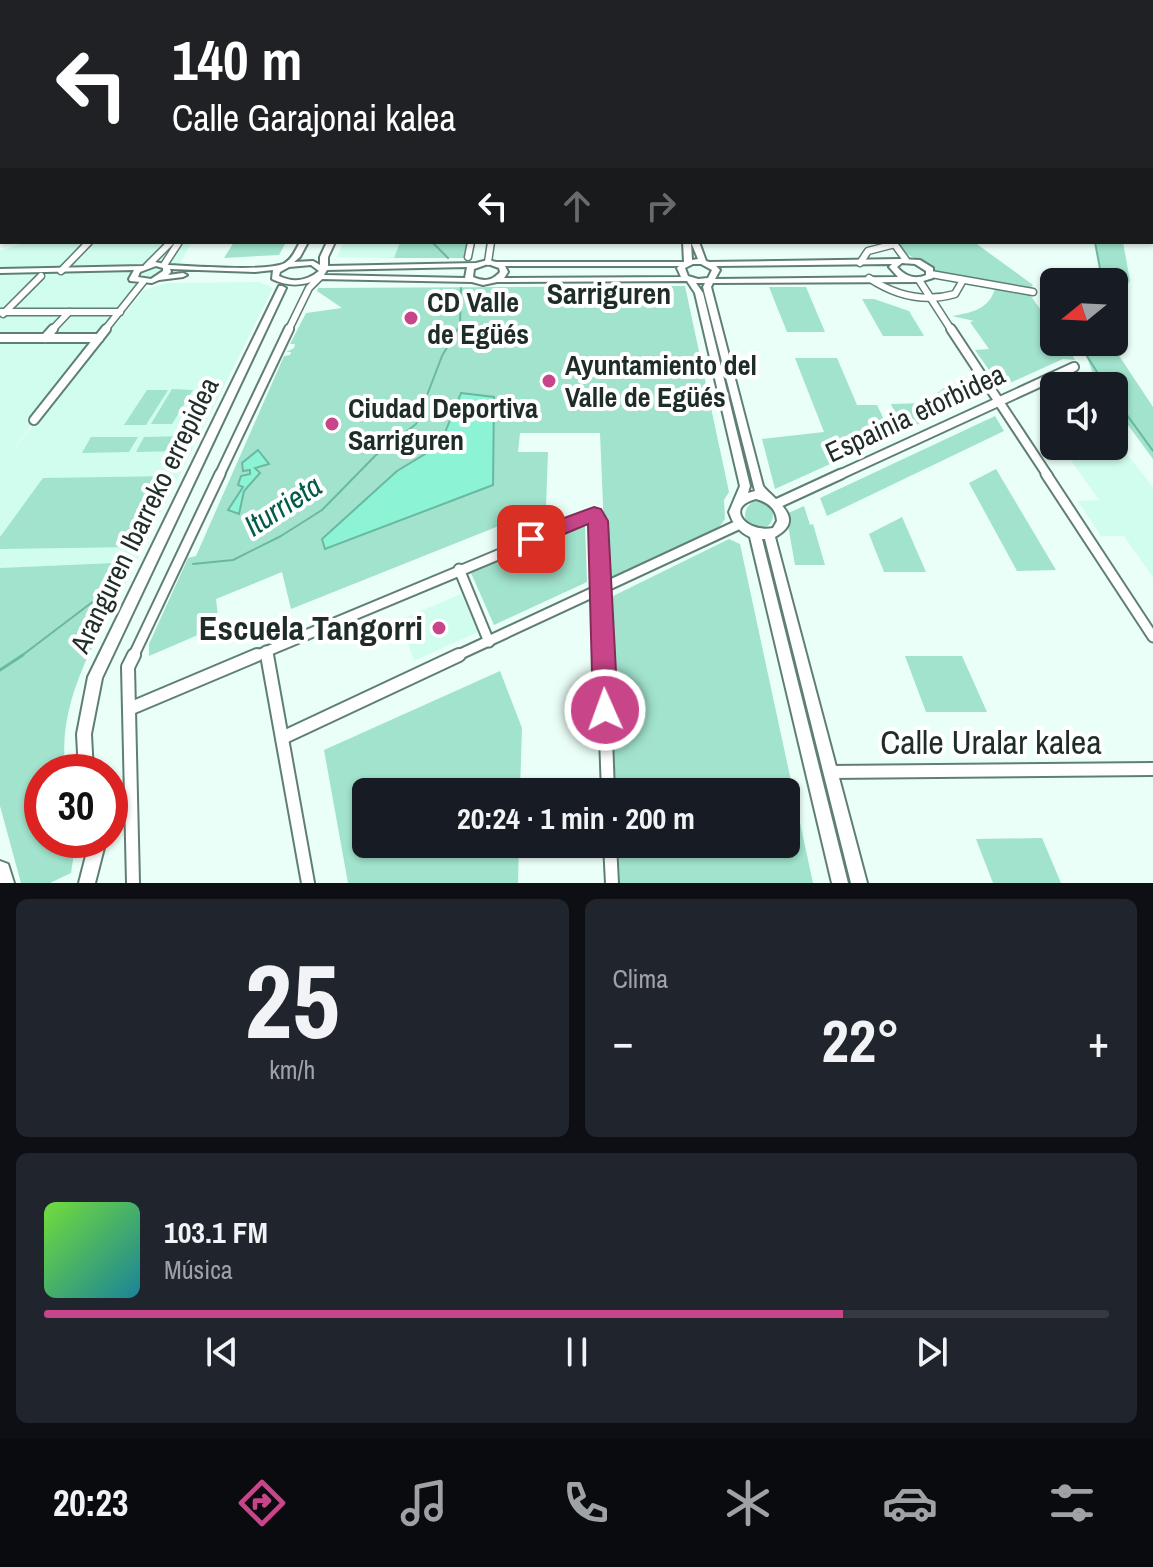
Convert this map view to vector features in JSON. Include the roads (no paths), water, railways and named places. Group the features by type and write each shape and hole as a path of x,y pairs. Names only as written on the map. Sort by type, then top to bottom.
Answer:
{"highway":[{"path":"0,872 3,883"}],"street":[{"path":"61,271 87,244"},
{"path":"133,277 169,244"},
{"path":"161,278 178,244"},
{"path":"302,261 304,244"},
{"path":"133,883 128,667 309,288 324,271 324,257 330,244"},
{"path":"468,257 471,244"},
{"path":"488,262 491,244"},
{"path":"687,244 687,263 680,272 690,279 699,293 745,486 734,511 740,524 762,534 859,883"},
{"path":"696,244 706,263 716,270 707,287 758,487 772,501 783,522 762,534"},
{"path":"860,263 868,251 891,244"},
{"path":"895,244 906,260"},
{"path":"0,274 166,266 255,270 324,257"},
{"path":"302,261 322,267 474,265 488,262 860,263 906,260 923,264 931,274"},
{"path":"896,262 894,271 907,279"},
{"path":"496,280 504,272 499,264"},
{"path":"473,280 467,271 474,265"},
{"name":"Aranguren Ibarreko errepidea","path":"85,754 84,734 95,677 279,282 276,271 286,266"},
{"path":"0,274 133,277 143,282 161,278 297,283 320,277 919,280 931,274 1033,292"},
{"path":"2,314 41,276"},
{"path":"869,278 896,293 930,299 955,294 963,280"},
{"path":"919,280 1153,637"},
{"path":"34,420 143,282"},
{"path":"297,283 309,288"},
{"path":"45,338 69,312"},
{"path":"2,314 120,312"},
{"path":"0,338 99,338"},
{"name":"Espainia etorbidea","path":"772,501 1074,367"},
{"path":"741,499 751,495 772,501"},
{"path":"129,709 594,515 599,532 608,778"},
{"path":"282,738 740,524"},
{"path":"762,534 840,883"},
{"path":"459,569 489,642"},
{"path":"266,651 308,883"},
{"name":"Calle Uralar kalea","path":"830,772 1153,769"},
{"path":"87,883 93,858"},
{"path":"611,858 612,883"}],"waterway":[{"name":"Iturrieta","path":"434,244 448,258"},
{"path":"1095,244 1100,268"},
{"name":"Iturrieta","path":"193,564 233,560 281,536 322,510 375,456 416,424 442,356 460,325 461,288"},
{"path":"1087,356 1097,372"},
{"path":"1128,416 1153,451"},
{"name":"Iturrieta","path":"20,657 124,578"},
{"name":"Iturrieta","path":"0,670 20,657"}],"place":[{"name":"CD Valle de Egüés","path":"411,318"},
{"name":"Ayuntamiento del Valle de Egüés","path":"549,381"},
{"name":"Ciudad Deportiva Sarriguren","path":"332,424"},
{"name":"Escuela Tangorri","path":"439,628"}],"district":[{"name":"Sarriguren","path":"609,294"}]}
